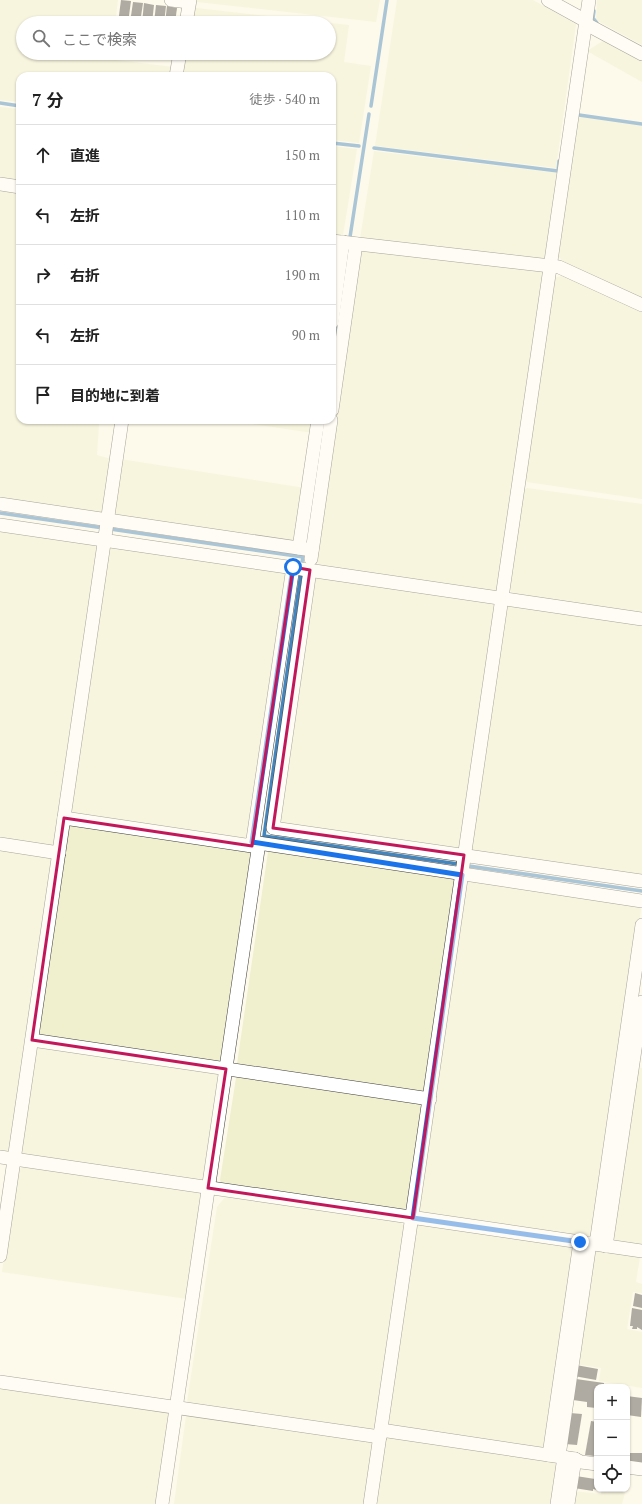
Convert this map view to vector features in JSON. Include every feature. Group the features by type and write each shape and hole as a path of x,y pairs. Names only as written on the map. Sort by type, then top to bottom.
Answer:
{"street":[{"path":"171,0 190,1 187,16"},
{"path":"548,0 642,54"},
{"path":"370,1504 413,1218 464,855 503,598 589,0"},
{"path":"177,72 179,60"},
{"path":"0,184 16,186"},
{"path":"344,242 559,267 642,305"},
{"path":"336,295 344,242"},
{"path":"336,354 344,242"},
{"path":"0,1256 121,424"},
{"path":"318,424 306,549 310,570 273,828 642,881"},
{"path":"306,549 329,424"},
{"path":"0,504 106,529 293,567 642,618"},
{"path":"0,524 106,529 306,549"},
{"path":"170,1504 180,1408 230,1069 293,567"},
{"path":"64,818 252,846 259,844 642,901"},
{"path":"0,844 59,853"},
{"path":"557,1504 562,1457 593,1244 642,925"},
{"path":"593,1244 638,1064 642,1002"},
{"path":"32,1040 430,1099"},
{"path":"0,1157 642,1251"},
{"path":"0,1382 180,1408 562,1457 594,1464"},
{"path":"162,1504 180,1408"},
{"path":"562,1457 568,1504"},
{"path":"630,1467 642,1469"}],"highlighted area":[{"path":"293,567 310,570 273,828 464,855 413,1218 208,1188 226,1069 32,1040 64,818 252,846"}],"green space":[{"path":"0,0 118,0 116,16 16,16 16,60 118,60 173,67 172,72 16,72 16,102 0,100"},
{"path":"196,0 380,0 376,22 336,18 336,16 322,16 197,2"},
{"path":"397,0 533,0 576,24 556,168 375,146"},
{"path":"597,0 642,0 642,45 596,20"},
{"path":"196,8 268,16 192,16 193,9"},
{"path":"336,24 349,25 344,62 371,66 359,143 336,140 336,72 183,72 185,60 336,60"},
{"path":"606,39 642,59 642,82 587,51"},
{"path":"0,107 16,109 16,182 0,180"},
{"path":"577,116 642,125 642,301 566,266 557,254"},
{"path":"336,146 357,149 343,235 341,237 336,236"},
{"path":"374,151 559,173 546,259 541,261 360,239"},
{"path":"0,186 16,188 16,424 99,424 97,455 111,459 102,513 0,501"},
{"path":"357,249 540,269 545,274 498,588 495,591 321,567 315,559 333,424 336,424 336,404"},
{"path":"565,275 642,310 642,499 527,482 523,478 554,278"},
{"path":"252,424 314,424 313,433"},
{"path":"120,459 305,488 297,543 111,516"},
{"path":"527,488 642,504 642,613 513,594 509,589 522,491"},
{"path":"0,532 95,545 98,551 55,846 0,842"},
{"path":"111,546 284,572 288,576 250,834 243,839 74,815 70,808 107,550"},
{"path":"314,577 494,601 497,605 461,847 455,851 281,826 278,820"},
{"path":"510,603 642,623 642,877 473,853 471,849 506,606"},
{"path":"73,824 250,851 252,856 224,1061 219,1065 36,1034 66,829"},
{"path":"0,848 50,855 53,860 11,1149 6,1153 0,1152"},
{"path":"272,850 453,878 456,883 425,1091 420,1095 240,1068 237,1064 268,852"},
{"path":"468,880 639,905 641,909 594,1235 591,1237 421,1212 418,1208 464,884"},
{"path":"41,1045 221,1074 205,1178 201,1181 23,1155 20,1151 34,1048"},
{"path":"637,1067 642,1068 642,1245 615,1241 611,1237"},
{"path":"240,1074 420,1101 423,1106 408,1207 401,1211 222,1184 220,1180 236,1078"},
{"path":"22,1167 199,1192 202,1197 187,1299 2,1272 16,1172"},
{"path":"226,1196 399,1221 405,1227 375,1429 369,1432 192,1407 187,1402 217,1207"},
{"path":"420,1224 571,1246 575,1250 547,1451 387,1428 415,1228"},
{"path":"594,1249 640,1257 636,1282 642,1284 642,1293 633,1292 627,1329 642,1332 642,1388 630,1386 630,1384 617,1384 599,1381 601,1368 575,1364"},
{"path":"0,1386 168,1410 171,1414 158,1504 0,1504"},
{"path":"192,1413 367,1439 373,1444 364,1504 174,1504 186,1416"},
{"path":"389,1435 551,1457 550,1462 560,1464 554,1504 375,1504 384,1438"},
{"path":"573,1491 601,1494 601,1492 625,1492 622,1504 571,1504"}],"building":[{"path":"121,0 131,1 129,16 119,16"},
{"path":"133,2 143,3 141,16 131,16"},
{"path":"144,3 154,5 153,16 143,16"},
{"path":"156,5 166,6 165,16 155,16"},
{"path":"167,6 177,8 176,16 166,16"},
{"path":"635,1293 642,1295 642,1308 633,1306"},
{"path":"632,1308 642,1310 642,1330 637,1327 637,1329 632,1329 633,1326 630,1326"},
{"path":"576,1365 598,1369 596,1380 574,1376"},
{"path":"576,1379 604,1383 594,1384 594,1408 587,1407 587,1402 573,1400"},
{"path":"630,1396 642,1398 641,1417 630,1415"},
{"path":"570,1413 582,1414 577,1445 565,1444"},
{"path":"591,1421 594,1422 594,1456 585,1455"},
{"path":"630,1453 642,1453 642,1465 630,1464"},
{"path":"576,1476 594,1479 593,1491 574,1488"}],"waterway":[{"path":"371,106 387,0"},
{"path":"594,11 593,18 597,23"},
{"path":"0,103 16,105"},
{"path":"350,237 369,114"},
{"path":"579,115 642,124"},
{"path":"336,143 359,146"},
{"path":"374,148 558,171 559,161"},
{"path":"336,335 338,321"},
{"path":"0,513 303,557 302,562"},
{"path":"301,573 264,836 458,864"},
{"path":"469,866 642,891"}],"route":[{"path":"293,567 252,842 462,875 413,1218 580,1242"}]}
